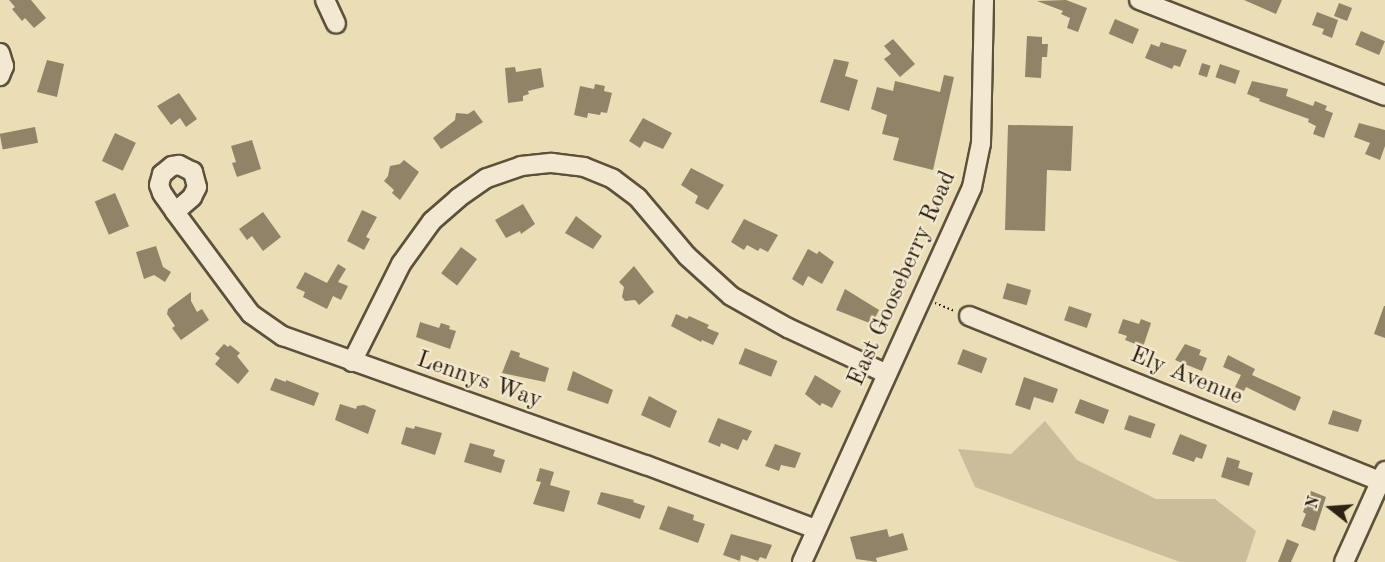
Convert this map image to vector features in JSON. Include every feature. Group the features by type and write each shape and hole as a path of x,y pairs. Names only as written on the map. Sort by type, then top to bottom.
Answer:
{"street":[{"path":"325,0 336,24"},
{"name":"East Gooseberry Road","path":"802,562 815,529 963,210 978,165 982,132 984,0"},
{"path":"1139,0 1385,96"},
{"path":"0,53 4,66 0,76"},
{"path":"352,362 401,264 432,221 458,198 488,178 521,166 552,163 584,167 613,179 638,198 687,256 731,296 788,328 887,374"},
{"name":"Lennys Way","path":"176,212 244,305 260,322 283,336 646,465 815,529"},
{"name":"Ely Avenue","path":"969,316 1384,478"},
{"path":"1344,562 1384,478"}],"path":[{"path":"922,298 969,316"}],"shaded area":[{"path":"1045,421 1077,460 1156,499 1215,499 1256,531 1246,562 1180,562 975,487 958,449 1011,454"}],"building":[{"path":"9,0 31,0 46,18 34,28 25,18 22,21 12,9 15,7"},
{"path":"1066,0 1087,8 1078,32 1067,28 1070,18 1061,14 1063,11 1037,1"},
{"path":"1244,0 1282,0 1276,14"},
{"path":"1339,3 1352,8 1347,21 1334,16"},
{"path":"1317,12 1338,20 1332,38 1322,34 1324,29 1312,25"},
{"path":"1115,19 1139,29 1133,44 1109,34"},
{"path":"1361,31 1385,41 1379,55 1355,45"},
{"path":"1027,36 1042,37 1042,44 1048,44 1047,57 1042,57 1041,78 1025,77"},
{"path":"893,39 915,64 900,77 884,59 891,54 884,46"},
{"path":"1161,42 1187,50 1180,67 1174,65 1172,69 1145,58 1151,44 1159,47"},
{"path":"834,59 849,62 845,76 858,80 849,111 820,102"},
{"path":"47,60 64,64 57,97 37,92"},
{"path":"1202,63 1211,66 1207,77 1198,74"},
{"path":"1220,64 1240,71 1235,84 1215,77"},
{"path":"515,67 516,72 541,68 544,87 528,91 529,94 523,96 523,101 508,103 505,68"},
{"path":"944,75 954,77 933,170 893,160 899,138 882,134 887,115 871,109 877,87 893,91 895,81 940,92"},
{"path":"1252,81 1288,89 1286,96 1313,106 1315,101 1327,106 1325,110 1333,113 1324,138 1313,134 1316,126 1308,122 1309,119 1259,101 1260,99 1247,94"},
{"path":"595,84 605,86 604,91 612,93 607,113 601,112 600,115 588,113 587,118 574,115 580,86 594,89"},
{"path":"179,93 197,119 186,127 180,118 171,125 157,106"},
{"path":"474,110 483,122 441,149 433,138 455,120 456,113 468,114"},
{"path":"643,118 672,133 663,149 644,141 640,148 629,141"},
{"path":"1359,123 1385,130 1385,146 1380,160 1365,154 1370,143 1354,137"},
{"path":"1008,125 1073,126 1071,171 1047,170 1045,231 1005,230"},
{"path":"35,127 38,143 3,150 0,134"},
{"path":"115,133 136,143 123,171 102,161"},
{"path":"252,140 261,169 237,177 232,163 236,162 231,146"},
{"path":"404,160 419,172 400,200 392,193 394,190 384,181 388,176 390,166 400,164"},
{"path":"691,168 724,185 708,210 695,203 698,196 681,185"},
{"path":"115,193 129,226 109,235 95,202"},
{"path":"523,204 535,224 521,234 520,231 506,238 495,220"},
{"path":"362,210 377,217 366,237 370,239 364,250 347,241"},
{"path":"263,212 281,237 263,251 252,236 247,240 239,229"},
{"path":"576,216 602,236 593,249 565,233"},
{"path":"744,219 778,235 768,252 760,248 758,251 747,245 744,250 731,242"},
{"path":"156,246 163,267 171,272 165,282 154,275 144,279 136,252"},
{"path":"461,247 477,259 457,285 441,273"},
{"path":"808,249 817,254 819,251 834,262 822,284 808,276 803,286 792,279"},
{"path":"338,264 346,269 338,282 348,286 341,300 333,296 327,309 303,297 305,292 296,288 305,272 327,283"},
{"path":"634,266 654,292 639,305 635,300 625,301 622,297 624,287 619,282"},
{"path":"1007,283 1031,290 1027,305 1003,298"},
{"path":"845,289 879,310 872,324 836,310"},
{"path":"191,292 191,301 197,312 202,309 209,320 181,340 172,328 175,326 167,314 168,309"},
{"path":"1069,306 1092,314 1087,328 1064,320"},
{"path":"1385,306 1385,338 1374,334"},
{"path":"676,314 687,319 689,316 709,325 707,328 719,333 713,345 702,340 701,342 671,326"},
{"path":"1123,319 1139,324 1141,319 1151,323 1143,347 1125,340 1127,336 1118,333"},
{"path":"420,322 439,328 441,323 456,331 450,349 416,337"},
{"path":"224,344 228,347 230,345 240,353 237,356 249,371 238,384 215,364 220,358 215,354"},
{"path":"1185,344 1201,350 1199,355 1207,358 1202,371 1175,360"},
{"path":"745,348 777,361 771,377 739,364"},
{"path":"963,349 987,358 982,373 957,364"},
{"path":"511,350 520,353 519,357 549,368 545,382 502,373"},
{"path":"1228,355 1255,369 1252,375 1301,397 1295,411 1246,387 1244,391 1235,387 1241,375 1223,367"},
{"path":"573,371 613,390 608,404 567,390"},
{"path":"815,375 841,391 832,408 822,403 820,406 805,394"},
{"path":"1024,377 1058,389 1053,403 1034,397 1030,410 1015,405"},
{"path":"275,378 319,393 314,406 270,390"},
{"path":"649,396 677,411 670,428 641,415"},
{"path":"1080,399 1109,410 1104,424 1075,413"},
{"path":"340,404 356,409 357,406 364,405 376,410 368,434 335,420"},
{"path":"1333,410 1362,420 1358,432 1328,424"},
{"path":"1129,415 1155,424 1151,438 1124,429"},
{"path":"718,418 752,431 747,441 743,439 738,450 721,443 720,447 708,442"},
{"path":"415,426 442,433 435,455 401,444 406,427 414,429"},
{"path":"1180,434 1207,445 1202,459 1196,457 1194,462 1172,454"},
{"path":"470,443 495,450 493,456 505,460 501,473 464,462"},
{"path":"775,444 801,453 795,468 781,465 779,471 765,466"},
{"path":"1227,457 1240,461 1238,468 1253,473 1249,486 1221,477"},
{"path":"540,468 554,472 550,485 570,491 564,512 533,504 541,482 536,481"},
{"path":"1311,491 1326,497 1315,531 1301,526 1306,514 1303,512"},
{"path":"601,492 634,500 633,502 645,506 640,519 597,504"},
{"path":"668,506 694,515 693,520 705,524 698,543 659,529"},
{"path":"887,529 889,537 903,533 908,550 876,558 877,562 856,559 850,537"},
{"path":"731,534 772,545 766,559 760,557 758,561 741,555 740,561 723,555"},
{"path":"1287,539 1299,544 1291,562 1278,562"}]}
